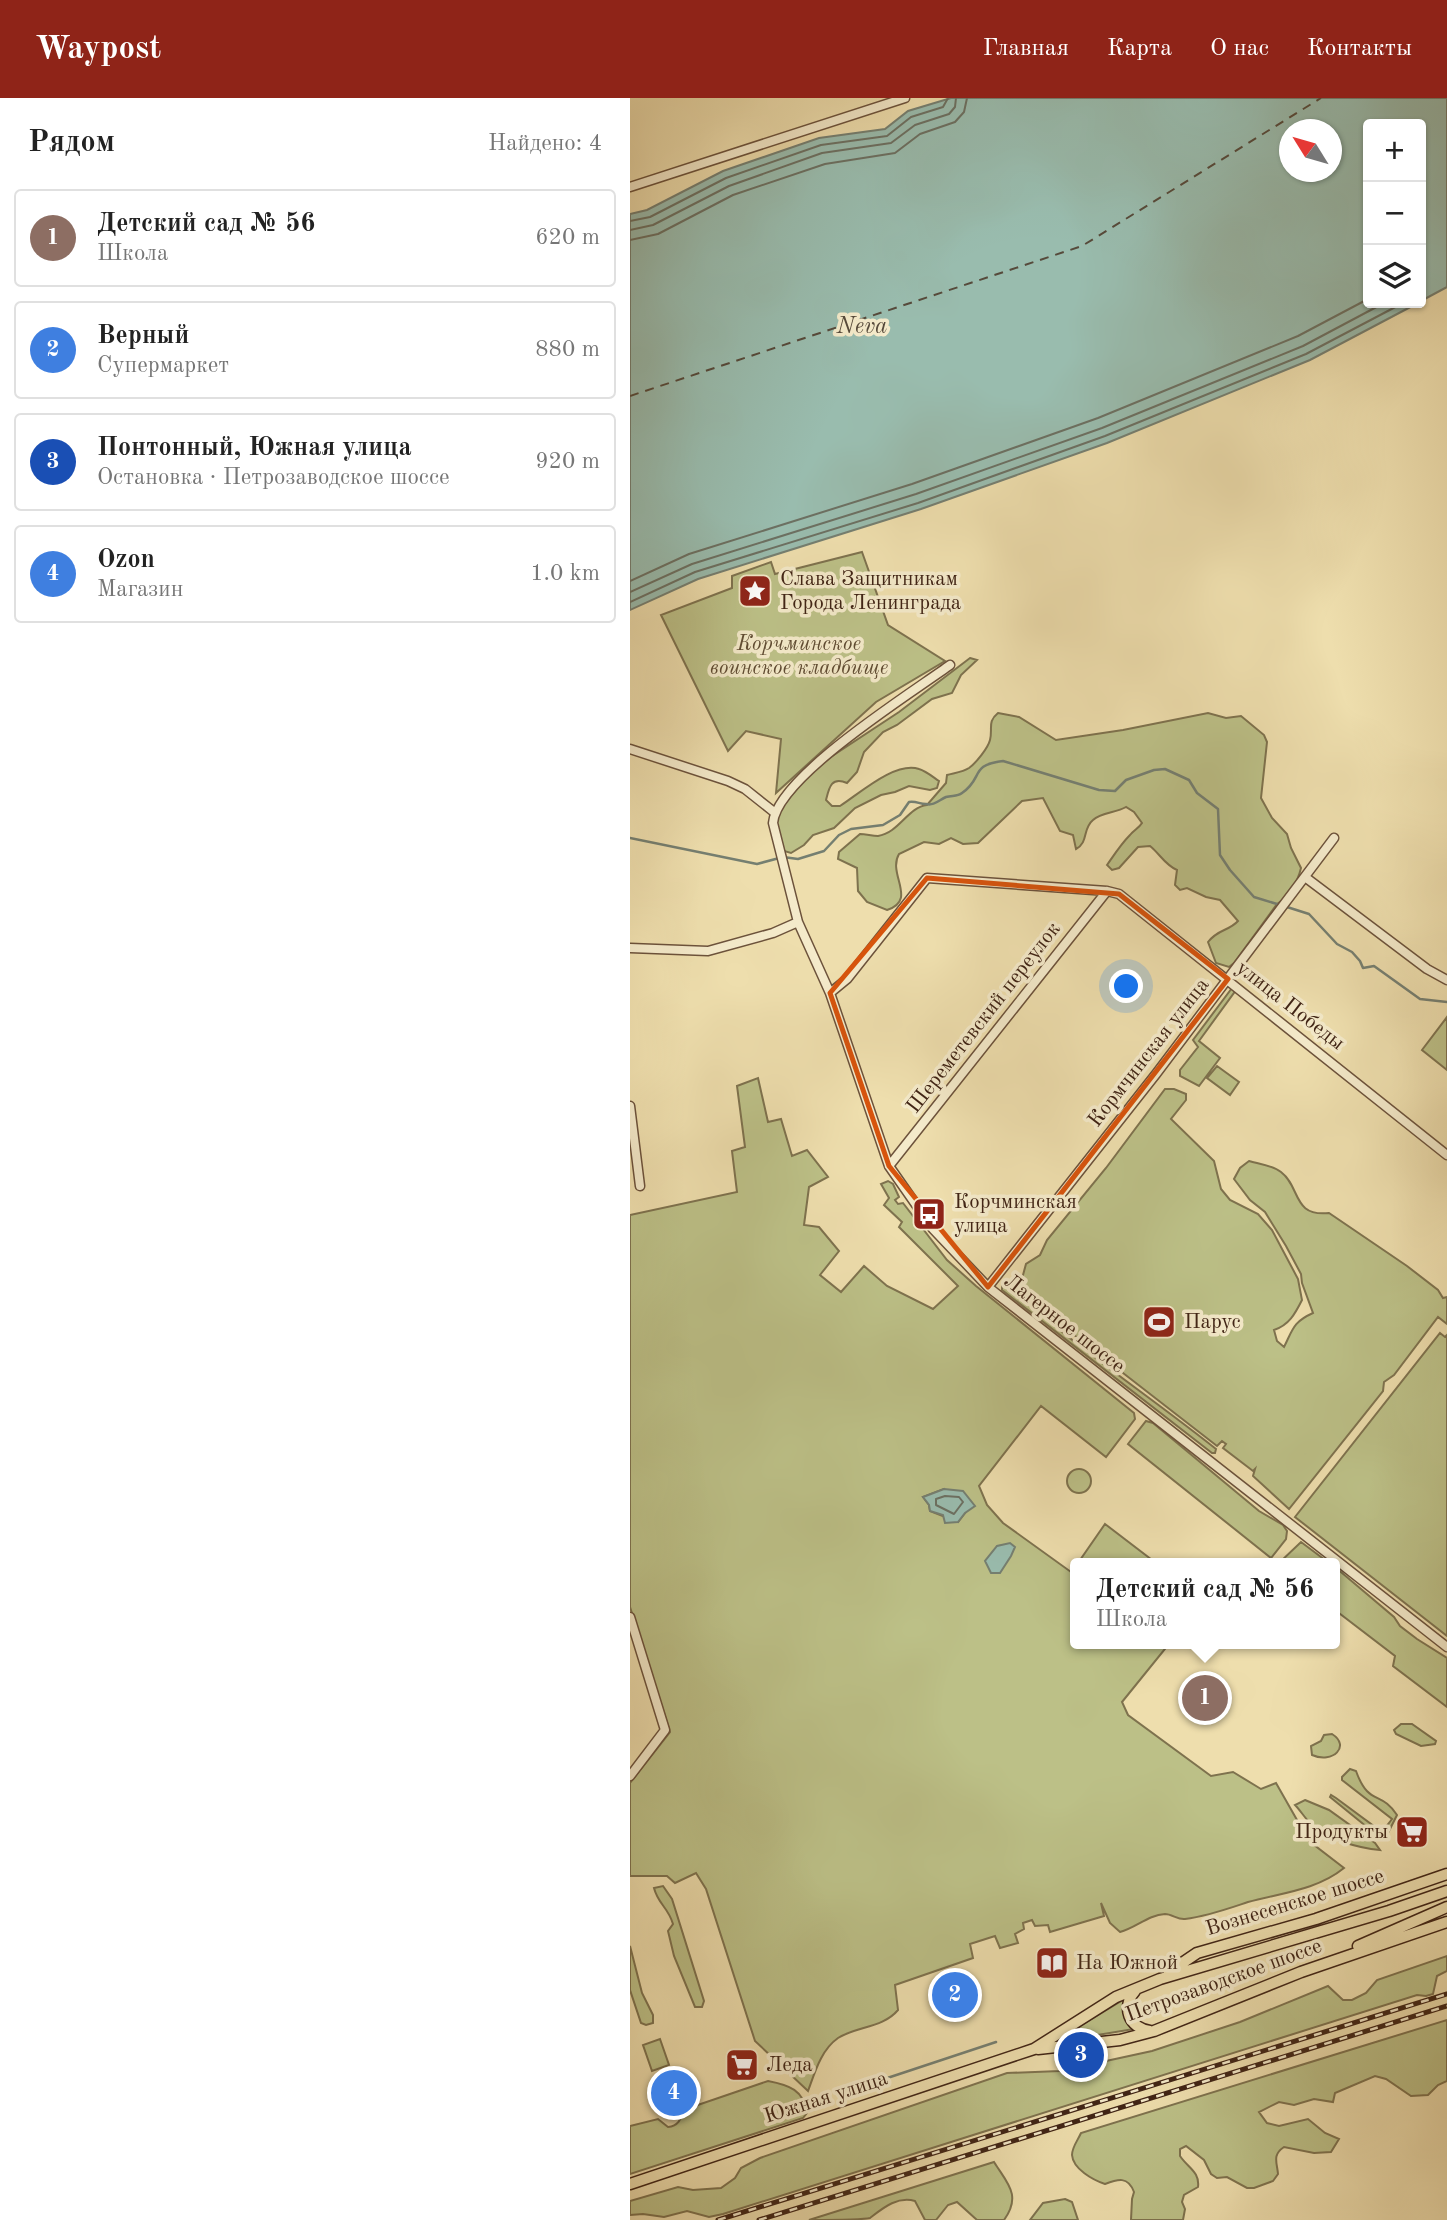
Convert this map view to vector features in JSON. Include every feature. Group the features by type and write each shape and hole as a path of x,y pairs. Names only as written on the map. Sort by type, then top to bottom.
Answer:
{"main road":[{"name":"Вознесенское шоссе","path":"1160,1979 1197,1953 1316,1919 1447,1874"},
{"name":"Петрозаводское шоссе","path":"1034,2049 1116,1997 1160,1979 1447,1891"},
{"path":"1301,1972 1447,1907"},
{"name":"Петрозаводское шоссе","path":"1034,2049 1120,2040 1154,2031 1301,1972 1447,1922"},
{"path":"1141,1987 1129,1998 1128,2015 1138,2028 1154,2031"},
{"name":"Южная улица","path":"630,2184 1034,2049"}],"street":[{"path":"630,187 905,98"},
{"path":"630,749 729,781 745,789 774,812 784,795 815,763 950,665"},
{"name":"Лагерное шоссе","path":"774,812 773,823 798,922 830,993 889,1166 933,1229 988,1287 1334,1558"},
{"name":"Кормчинская улица","path":"988,1287 1228,979 1334,838"},
{"path":"1305,877 1427,969 1447,980"},
{"path":"830,993 847,979 927,878 1107,891"},
{"name":"улица Победы","path":"1107,891 1119,894 1447,1155"},
{"name":"Шереметевский переулок","path":"889,1166 1107,891"},
{"path":"630,948 708,951 773,933 798,922"},
{"path":"630,1106 640,1186"},
{"name":"Лагерное шоссе","path":"1340,1563 1447,1647"},
{"path":"630,1617 665,1730 630,1776"}],"highlighted area":[{"path":"927,878 1119,894 1228,979 988,1287 889,1166 830,993"}],"green space":[{"name":"Корчминское воинское кладбище","path":"862,552 888,625 945,661 876,702 776,793 781,739 746,731 728,751 661,615 732,588 732,576 771,562 775,574"},
{"path":"970,658 977,660 961,675 952,693 932,699 883,732 864,752 857,772 847,783 834,782 826,800 832,806 840,806 888,774 909,768 922,770 939,781 937,788 930,790 909,786 881,795 855,808 834,828 813,835 791,853 784,851 776,824 780,809 814,768 899,712"},
{"path":"998,713 1019,717 1056,740 1208,713 1226,718 1241,716 1264,735 1267,742 1261,798 1272,818 1287,834 1301,868 1289,893 1277,904 1234,963 1229,967 1216,963 1208,942 1238,921 1220,900 1187,888 1180,890 1175,885 1177,870 1150,846 1138,847 1119,868 1112,870 1107,865 1142,823 1134,812 1126,807 1093,820 1083,843 1076,849 1073,835 1060,831 1043,798 1022,801 978,843 963,844 951,838 939,844 924,842 899,854 896,870 901,893 896,906 887,910 867,902 858,891 857,868 838,859 839,852 860,834 885,834 914,810 927,805 946,783 947,775 969,768 975,763 987,747 991,725"},
{"path":"1232,988 1236,990 1199,1041 1220,1058 1199,1086 1180,1076 1180,1070 1198,1047 1193,1040"},
{"path":"1447,1017 1447,1070 1422,1050"},
{"path":"1217,1066 1239,1082 1230,1095 1207,1078"},
{"path":"758,1078 768,1122 781,1119 792,1156 807,1150 828,1177 809,1187 804,1225 819,1227 839,1251 820,1275 841,1292 864,1266 887,1286 933,1309 958,1286 899,1227 902,1222 884,1205 889,1198 881,1184 888,1181 893,1184 899,1197 895,1200 898,1204 903,1203 947,1260 1134,1413 1135,1419 1106,1457 1041,1406 979,1486 987,1505 1003,1523 1070,1571 1070,1649 1165,1649 1122,1702 1128,1715 1211,1776 1233,1772 1261,1789 1276,1783 1309,1841 1344,1868 1310,1886 1202,1916 1182,1919 1168,1914 1159,1915 1120,1932 1110,1923 1101,1903 1104,1916 1050,1932 1048,1925 1035,1926 1032,1920 1023,1923 1024,1929 1015,1934 1018,1943 1000,1948 995,1936 970,1944 973,1958 895,1985 898,2010 877,2024 845,2034 832,2043 819,2062 808,2091 755,2041 706,1889 696,1873 675,1883 667,1876 630,1876 630,1783 670,1732 630,1607 630,1215 737,1192 732,1151 745,1147 737,1086","holes":["944,1489 965,1513 958,1522 930,1511 923,1497"]},
{"path":"1165,1089 1186,1094 1186,1100 1171,1119 1214,1161 1221,1189 1230,1200 1258,1214 1272,1230 1298,1279 1302,1300 1291,1318 1274,1330 1277,1341 1284,1347 1297,1323 1313,1313 1301,1274 1286,1246 1265,1212 1250,1200 1234,1179 1240,1168 1249,1161 1281,1172 1292,1185 1303,1206 1317,1213 1329,1213 1407,1266 1438,1290 1443,1298 1447,1297 1447,1324 1438,1317 1394,1375 1384,1382 1383,1391 1289,1509 1253,1476 1255,1469 1253,1471 1223,1448 1226,1444 1222,1441 1217,1446 1029,1300 1026,1290 1020,1286 1026,1264 1040,1255 1047,1240 1106,1168"},
{"path":"1002,1286 1027,1301 1066,1335 1216,1449 1215,1453 1002,1290"},
{"path":"1440,1333 1445,1337 1447,1335 1447,1636 1295,1517"},
{"path":"1146,1421 1153,1423 1259,1511 1283,1525 1287,1531 1286,1539 1271,1558 1128,1444"},
{"path":"1079,1469 1090,1476 1091,1481 1084,1492 1079,1493 1068,1486 1067,1481 1074,1470"},
{"path":"1105,1524 1149,1558 1081,1558"},
{"path":"1301,1542 1322,1558 1284,1558"},
{"path":"1340,1571 1394,1617 1400,1626 1447,1658 1447,1707 1393,1666 1395,1656 1340,1614"},
{"path":"1401,1724 1412,1724 1436,1741 1435,1744 1421,1746 1396,1734 1394,1730"},
{"path":"1332,1734 1340,1744 1337,1752 1327,1757 1312,1755 1311,1746 1321,1741 1324,1735"},
{"path":"1350,1769 1356,1771 1370,1794 1386,1803 1397,1815 1387,1835 1378,1836 1330,1797 1331,1795 1336,1798 1382,1832 1392,1819 1342,1780"},
{"path":"1305,1800 1329,1810 1375,1843 1380,1850 1345,1842 1320,1831 1310,1824 1295,1805"},
{"path":"663,1886 672,1899 704,2001 702,2007 695,2007 674,1956 668,1931 673,1924 654,1888"},
{"path":"630,1946 642,1993 653,2015 653,2023 646,2025 641,2023 630,1990"},
{"path":"1447,1956 1447,1971 1437,1976 1433,1994 1417,1995 723,2214 709,2217 687,2211 664,2217 630,2215 630,2201 678,2187 693,2190 721,2188 735,2178 741,2168 760,2158 1007,2073 1060,2071 1152,2051 1240,2022 1328,1986 1343,2000 1352,2000 1366,1993 1377,1980"},
{"path":"1126,2000 1134,2029 1073,2039 1069,2037 1070,2032"},
{"path":"1447,2020 1447,2081 1438,2085 1428,2095 1411,2096 1386,2079 1375,2076 1335,2093 1333,2102 1314,2099 1294,2105 1279,2102 1259,2112 1267,2123 1279,2126 1308,2119 1325,2133 1339,2139 1331,2152 1314,2153 1284,2147 1277,2156 1278,2174 1273,2181 1247,2188 1227,2177 1217,2178 1211,2174 1204,2160 1186,2146 1180,2149 1180,2156 1198,2182 1198,2187 1184,2195 1183,2220 1131,2220 1134,2192 1129,2183 1122,2180 1105,2184 1100,2182 1084,2173 1073,2160 1073,2149 1081,2133"},
{"path":"660,2039 669,2065 652,2071 643,2045"},
{"path":"768,2081 783,2084 799,2094 807,2113 803,2118 630,2174 630,2126 658,2119 668,2127 678,2122 683,2110"},
{"path":"994,2162 1011,2190 1012,2203 1004,2220 977,2220 957,2202 948,2205 936,2220 925,2220 915,2201 902,2200 870,2218 809,2220"},
{"path":"1065,2199 1072,2202 1078,2220 1030,2220 1043,2203"}],"water":[{"name":"Neva","path":"951,98 1447,98 1447,287 1426,298 1426,119 1363,119 1363,308 1409,308 1310,360 1107,443 921,509 698,579 630,610 630,214 647,210 723,171 819,138 885,129 908,111"},
{"path":"944,1489 963,1491 975,1506 958,1522 945,1523 943,1515 930,1511 923,1497"},
{"path":"1010,1543 1015,1547 1011,1556 1000,1573 991,1573 985,1561 997,1546"}],"waterway":[{"path":"630,838 757,864 783,857 798,859 824,851 839,835 851,829 883,825 900,815 909,802 932,804 960,794 969,787 981,769 992,763 1003,761 1099,790 1115,791 1126,780 1165,769 1189,780 1197,793 1218,809 1220,855 1254,897 1277,904"},
{"path":"1287,907 1309,914 1337,944 1352,952 1363,968 1374,966 1420,999 1447,1002"},
{"path":"839,2094 996,2042"}],"ferry route":[{"path":"630,396 1082,246 1321,98"}],"railway":[{"path":"718,2220 1447,1994"},
{"path":"759,2220 1447,2006"}],"place":[{"name":"Слава Защитникам Города Ленинграда","path":"755,591"},
{"name":"Корчминская улица","path":"929,1214"},
{"name":"Парус","path":"1159,1322"},
{"name":"Детский сад № 56","path":"1205,1698"},
{"name":"Продукты","path":"1412,1832"},
{"name":"На Южной","path":"1052,1963"},
{"name":"Верный","path":"955,1995"},
{"name":"Понтонный, Южная улица","path":"1081,2055"},
{"name":"Леда","path":"742,2065"},
{"name":"Ozon","path":"674,2093"}]}
